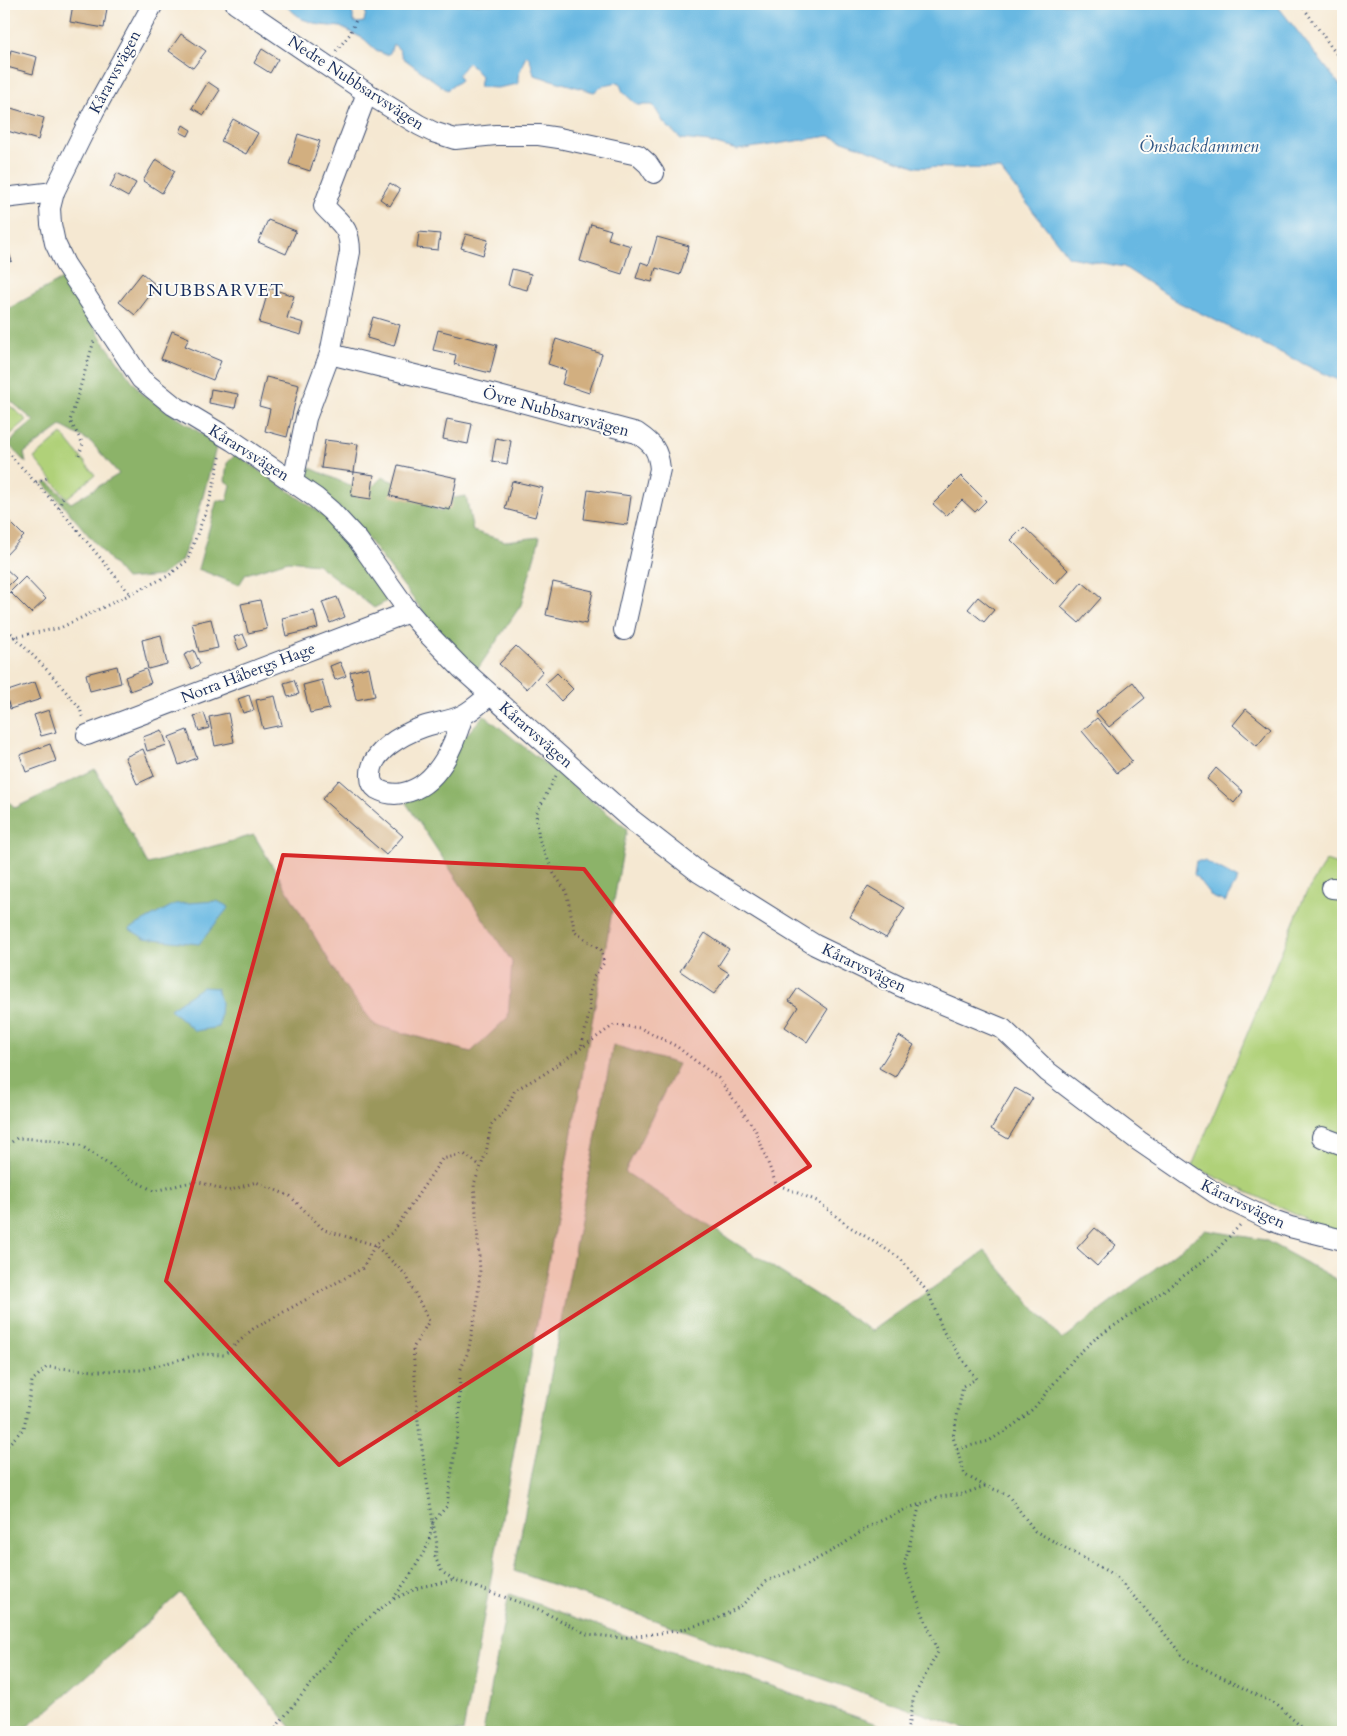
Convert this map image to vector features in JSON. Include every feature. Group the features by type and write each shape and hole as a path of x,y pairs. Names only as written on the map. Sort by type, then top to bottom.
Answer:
{"street":[{"name":"Kårarvsvägen","path":"153,4 94,111 54,192 50,208 55,243 65,264 128,362 149,387 180,410 294,481 331,511 358,540 409,612 434,641 490,695 628,817 700,873 815,945 884,979 1003,1029 1029,1056 1048,1072 1139,1142 1215,1193 1290,1227 1343,1240"},
{"name":"Nedre Nubbsarvsvägen","path":"236,4 367,93 433,132 455,139 496,135 539,135 559,138 638,155 654,173"},
{"path":"294,481 306,418 330,354 350,252 350,238 343,225 324,206 367,93"},
{"path":"4,198 54,192"},
{"name":"Övre Nubbsarvsvägen","path":"330,354 637,433 647,440 655,448 659,456 660,469 624,630"},
{"name":"Norra Håbergs Hage","path":"87,735 409,612"},
{"path":"463,715 458,734 444,762 428,780 406,792 396,794 384,793 374,787 370,772 376,760 390,744 410,732 463,715 490,695"},
{"path":"1322,1137 1343,1145"}],"path":[{"path":"1301,4 1343,62"},
{"path":"350,34 356,20"},
{"path":"79,455 83,444 70,421 101,318"},
{"path":"4,641 14,637 60,628 168,576 187,561 209,503 226,437"},
{"path":"4,448 59,508 130,594"},
{"path":"36,482 50,477"},
{"path":"59,508 64,494"},
{"path":"4,626 49,672 80,708 87,735"},
{"path":"565,760 536,814 539,839 554,874 566,891 575,932 601,950 604,963 593,978 589,995 590,1010 581,1048"},
{"path":"393,1599 411,1574 428,1545 433,1522 447,1506 458,1422 460,1370 468,1352 477,1306 480,1270 474,1184 486,1153 491,1125 507,1108 514,1090 544,1074 614,1025 640,1028 676,1046 718,1078 755,1130 776,1184 817,1201 847,1225 900,1258 929,1294 943,1331 976,1379 964,1386 953,1437 965,1475 985,1486 1008,1494 1035,1532 1114,1575 1141,1604 1185,1659 1277,1706 1307,1732"},
{"path":"4,1148 17,1138 53,1140 80,1145 124,1175 154,1191 196,1181 228,1191 256,1182 290,1196 324,1230 375,1245 406,1274 428,1321 413,1348 418,1422 436,1544 436,1557 442,1572 455,1580 536,1608 587,1634 622,1638 676,1631 713,1621 741,1606 767,1582 806,1566 839,1547 868,1526 940,1497 963,1494 985,1486"},
{"path":"4,1448 24,1428 32,1381 47,1367 95,1371 141,1370 200,1354 224,1355 253,1329 364,1268 375,1245 393,1232 442,1159 464,1154 481,1166"},
{"path":"957,1449 989,1441 1014,1425 1034,1408 1076,1356 1096,1338 1140,1309 1213,1254 1253,1211"},
{"path":"907,1732 914,1696 938,1652 904,1566 920,1504"},
{"path":"272,1732 355,1629 393,1599 420,1587 455,1580"}],"highlighted area":[{"path":"283,855 584,869 810,1166 339,1465 166,1281"}],"green space":[{"path":"66,277 103,341 142,394 217,444 195,526 181,561 161,576 126,579 44,483 48,482 71,503 119,474 91,442 61,426 24,453 26,463 9,445 16,436 34,421 4,395 4,311"},
{"path":"4,401 27,420 11,434 4,426"},
{"path":"62,434 95,475 67,498 34,458"},
{"path":"236,454 336,524 389,600 374,608 317,564 288,561 246,574 239,585 198,569 217,500 227,501 231,485 225,481 227,463"},
{"path":"306,466 351,486 373,486 382,477 394,482 414,500 442,512 447,499 466,496 473,531 505,541 540,537 521,605 477,670 447,643 354,521 301,476"},
{"path":"484,715 627,829 463,1732 295,1732 180,1593 51,1708 20,1732 4,1732 4,796 15,808 95,769 148,864 254,835 343,984 375,1025 471,1052 508,1017 512,962 406,803"},
{"path":"1326,861 1343,867 1343,1237 1192,1166 1305,895"},
{"path":"613,1045 678,1064 625,1172 872,1331 985,1251 1062,1340 1205,1230 1265,1240 1343,1283 1343,1732 975,1732 514,1571"},
{"path":"509,1594 899,1732 483,1732"}],"water":[{"name":"Önsbackdammen","path":"283,4 347,4 353,15 353,21 357,23 364,22 366,12 355,4 1276,4 1343,89 1343,382 1178,302 1124,267 1069,257 1000,169 917,167 829,136 737,150 709,142 681,139 664,123 653,105 637,105 623,92 619,82 604,85 594,92 534,75 530,59 526,55 518,77 518,84 497,88 479,87 481,76 468,62 458,75 461,80 447,90 403,58 399,49 393,44 390,53 386,55 376,50 364,39 341,27 320,25 302,19"},
{"path":"1196,861 1205,861 1238,879 1225,902 1212,897 1194,874"},
{"path":"217,901 229,907 199,944 144,938 129,929 175,904"},
{"path":"202,987 217,988 221,1003 219,1027 195,1031 170,1009"}],"building":[{"path":"73,4 107,8 104,28 70,22"},
{"path":"181,34 206,51 193,68 169,51"},
{"path":"262,49 278,59 270,73 254,63"},
{"path":"11,50 37,57 33,74 7,67"},
{"path":"208,82 220,90 204,115 192,108"},
{"path":"11,108 44,118 38,140 4,130"},
{"path":"233,119 258,133 246,154 221,141"},
{"path":"183,125 191,130 188,136 180,132"},
{"path":"298,134 320,141 310,171 289,164"},
{"path":"156,159 175,171 162,193 143,181"},
{"path":"117,173 136,183 128,197 110,187"},
{"path":"390,183 400,190 390,206 380,199"},
{"path":"268,220 296,231 286,254 258,242"},
{"path":"591,224 611,230 608,239 631,246 622,274 580,261"},
{"path":"419,232 440,234 438,250 417,248"},
{"path":"466,234 488,240 483,255 461,248"},
{"path":"657,237 689,246 680,275 656,268 652,282 636,278 641,262 649,265"},
{"path":"4,241 12,261 4,264"},
{"path":"512,269 531,274 527,290 508,285"},
{"path":"142,273 157,286 135,315 119,302"},
{"path":"269,288 294,296 287,318 304,323 301,335 259,323"},
{"path":"373,317 400,325 394,346 367,338"},
{"path":"438,330 497,345 490,373 454,364 456,355 433,350"},
{"path":"172,331 189,338 185,346 221,361 213,380 161,359"},
{"path":"556,339 602,354 589,393 562,384 566,370 548,364"},
{"path":"266,377 299,385 287,437 265,431 270,409 259,406"},
{"path":"211,389 238,394 235,408 209,403"},
{"path":"447,419 472,424 468,444 443,439"},
{"path":"496,438 511,441 507,464 492,461"},
{"path":"325,440 358,444 354,472 321,468"},
{"path":"398,465 457,478 450,510 390,496"},
{"path":"354,472 374,475 371,499 351,496"},
{"path":"961,476 986,501 975,512 962,500 946,516 933,504"},
{"path":"512,481 543,488 535,517 505,509"},
{"path":"588,490 631,496 627,525 584,519"},
{"path":"10,522 24,536 4,557 4,524 6,526"},
{"path":"1024,527 1068,570 1055,584 1011,540"},
{"path":"4,569 16,578 4,590"},
{"path":"25,577 46,599 31,613 10,592"},
{"path":"553,582 593,591 586,624 546,615"},
{"path":"1082,582 1101,598 1079,623 1061,607"},
{"path":"337,597 345,617 330,623 322,602"},
{"path":"978,597 994,610 984,622 968,609"},
{"path":"260,600 267,629 248,633 241,604"},
{"path":"314,611 318,628 286,636 282,618"},
{"path":"211,619 218,648 199,652 192,623"},
{"path":"243,634 248,646 239,650 234,637"},
{"path":"161,635 167,664 148,669 142,640"},
{"path":"516,646 543,671 527,689 499,664"},
{"path":"194,650 200,664 191,669 184,655"},
{"path":"340,662 346,676 335,680 330,666"},
{"path":"117,666 121,683 90,691 86,674"},
{"path":"369,667 375,696 356,700 350,672"},
{"path":"146,669 151,683 130,691 125,677"},
{"path":"557,673 573,689 561,701 545,684"},
{"path":"294,680 299,694 288,697 284,683"},
{"path":"322,680 329,709 310,713 303,685"},
{"path":"35,682 41,699 10,709 5,692"},
{"path":"1133,682 1145,698 1109,727 1096,712"},
{"path":"249,695 254,710 243,713 238,699"},
{"path":"275,696 282,725 263,729 256,700"},
{"path":"1246,709 1271,729 1257,746 1233,725"},
{"path":"49,710 56,732 41,736 34,715"},
{"path":"204,713 209,728 199,731 194,716"},
{"path":"228,713 234,742 215,746 209,717"},
{"path":"1097,718 1132,761 1117,773 1082,731"},
{"path":"162,730 167,745 147,751 143,737"},
{"path":"187,730 197,758 179,765 169,737"},
{"path":"50,744 56,761 26,772 20,755"},
{"path":"143,749 154,776 137,784 125,757"},
{"path":"1216,768 1243,792 1234,803 1207,779"},
{"path":"339,780 403,836 386,855 322,799"},
{"path":"868,886 905,908 886,938 850,917"},
{"path":"705,933 729,949 718,966 729,973 714,994 680,971"},
{"path":"798,988 828,1009 807,1042 785,1027 798,1007 789,1001"},
{"path":"899,1036 914,1045 895,1077 879,1068"},
{"path":"1015,1088 1033,1098 1008,1139 991,1129"},
{"path":"1095,1228 1116,1245 1097,1266 1077,1248"}],"district":[{"name":"NUBBSARVET","path":"216,290"}]}
